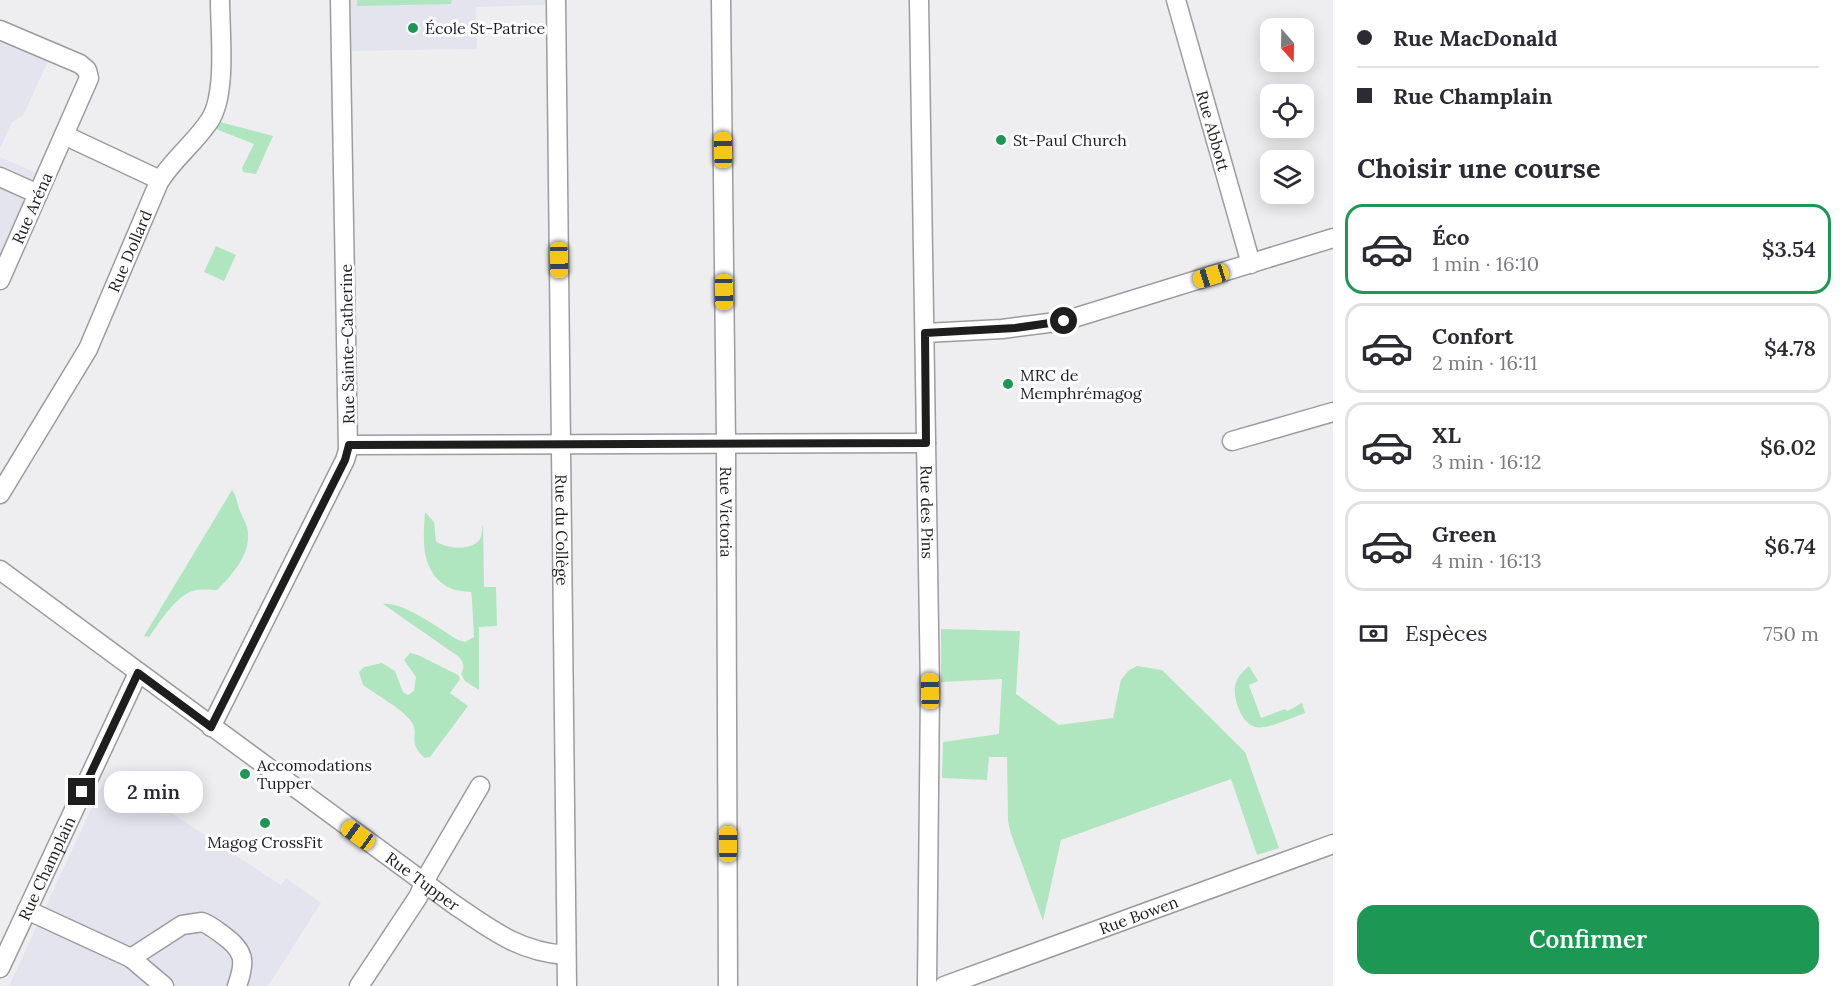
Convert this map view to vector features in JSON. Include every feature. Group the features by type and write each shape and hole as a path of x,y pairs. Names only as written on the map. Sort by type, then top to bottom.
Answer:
{"street":[{"name":"Rue Dollard","path":"0,494 88,349 160,180 206,125 216,107 220,76 220,0"},
{"name":"Rue Sainte-Catherine","path":"211,727 345,460 349,445 340,0"},
{"name":"Rue du Collège","path":"556,0 567,986"},
{"name":"Rue Victoria","path":"721,0 726,444 728,986"},
{"name":"Rue des Pins","path":"919,0 930,722 927,986"},
{"name":"Rue Abbott","path":"1176,0 1251,264"},
{"name":"Rue Aréna","path":"0,30 80,64 87,70 88,82 0,280"},
{"path":"64,135 160,180"},
{"path":"0,177 38,194"},
{"path":"925,333 1015,328 1064,321 1333,238"},
{"path":"1232,441 1333,412"},
{"path":"349,445 926,443"},
{"name":"Rue Tupper","path":"0,570 424,883 506,939 533,950 566,955"},
{"name":"Rue Champlain","path":"0,968 138,673"},
{"path":"359,986 418,897 480,786"},
{"name":"Rue Bowen","path":"944,986 1333,844"},
{"path":"27,910 131,958 164,986"},
{"path":"131,958 182,925 202,922 230,940 239,949 243,968 237,986"}],"shaded area":[{"name":"École St-Patrice","path":"350,0 545,0 545,5 476,7 477,49 351,51"},
{"path":"0,22 55,46 23,116 12,122 0,148"},
{"path":"0,157 39,174 0,262"},
{"path":"105,779 156,803 281,885 286,878 321,903 268,986 9,986"}],"green space":[{"path":"357,0 452,0 451,4 357,6"},
{"path":"220,122 273,136 256,174 243,172 242,168 254,144 216,129"},
{"path":"216,246 236,255 224,281 204,272"},
{"path":"232,490 248,530 246,549 239,564 217,590 197,590 183,596 149,637 144,636"},
{"path":"425,512 434,522 436,541 446,546 459,548 471,546 480,539 483,524 484,587 496,587 497,626 479,627 479,690 465,681 461,674 463,665 459,657 383,604 391,604 410,611 458,640 465,642 474,637 471,592 454,590 442,583 429,566 424,545"},
{"path":"941,629 1020,631 1016,694 1059,725 1113,718 1121,680 1128,671 1137,666 1162,670 1245,752 1279,848 1257,855 1231,779 1061,840 1043,921 1008,821 1007,757 989,757 987,780 942,778 943,742 999,734 1002,679 941,682"},
{"path":"410,653 458,675 460,679 450,693 468,706 430,757 425,758 416,747 415,729 410,720 363,685 359,672 364,667 382,663 395,671 403,692 408,695 414,691 416,677 404,660"},
{"path":"1249,666 1258,681 1249,685 1261,718 1285,709 1287,711 1302,703 1305,713 1266,727 1250,725 1239,710 1235,691 1239,677"}],"place":[{"name":"École St-Patrice","path":"413,28"},
{"name":"St-Paul Church","path":"1001,140"},
{"name":"MRC de Memphrémagog","path":"1008,384"},
{"name":"Accomodations Tupper","path":"245,774"},
{"name":"Magog CrossFit","path":"265,823"}],"route":[{"path":"82,792 138,673 211,727 345,460 349,445 926,443 925,333 1015,328 1064,321"}]}
